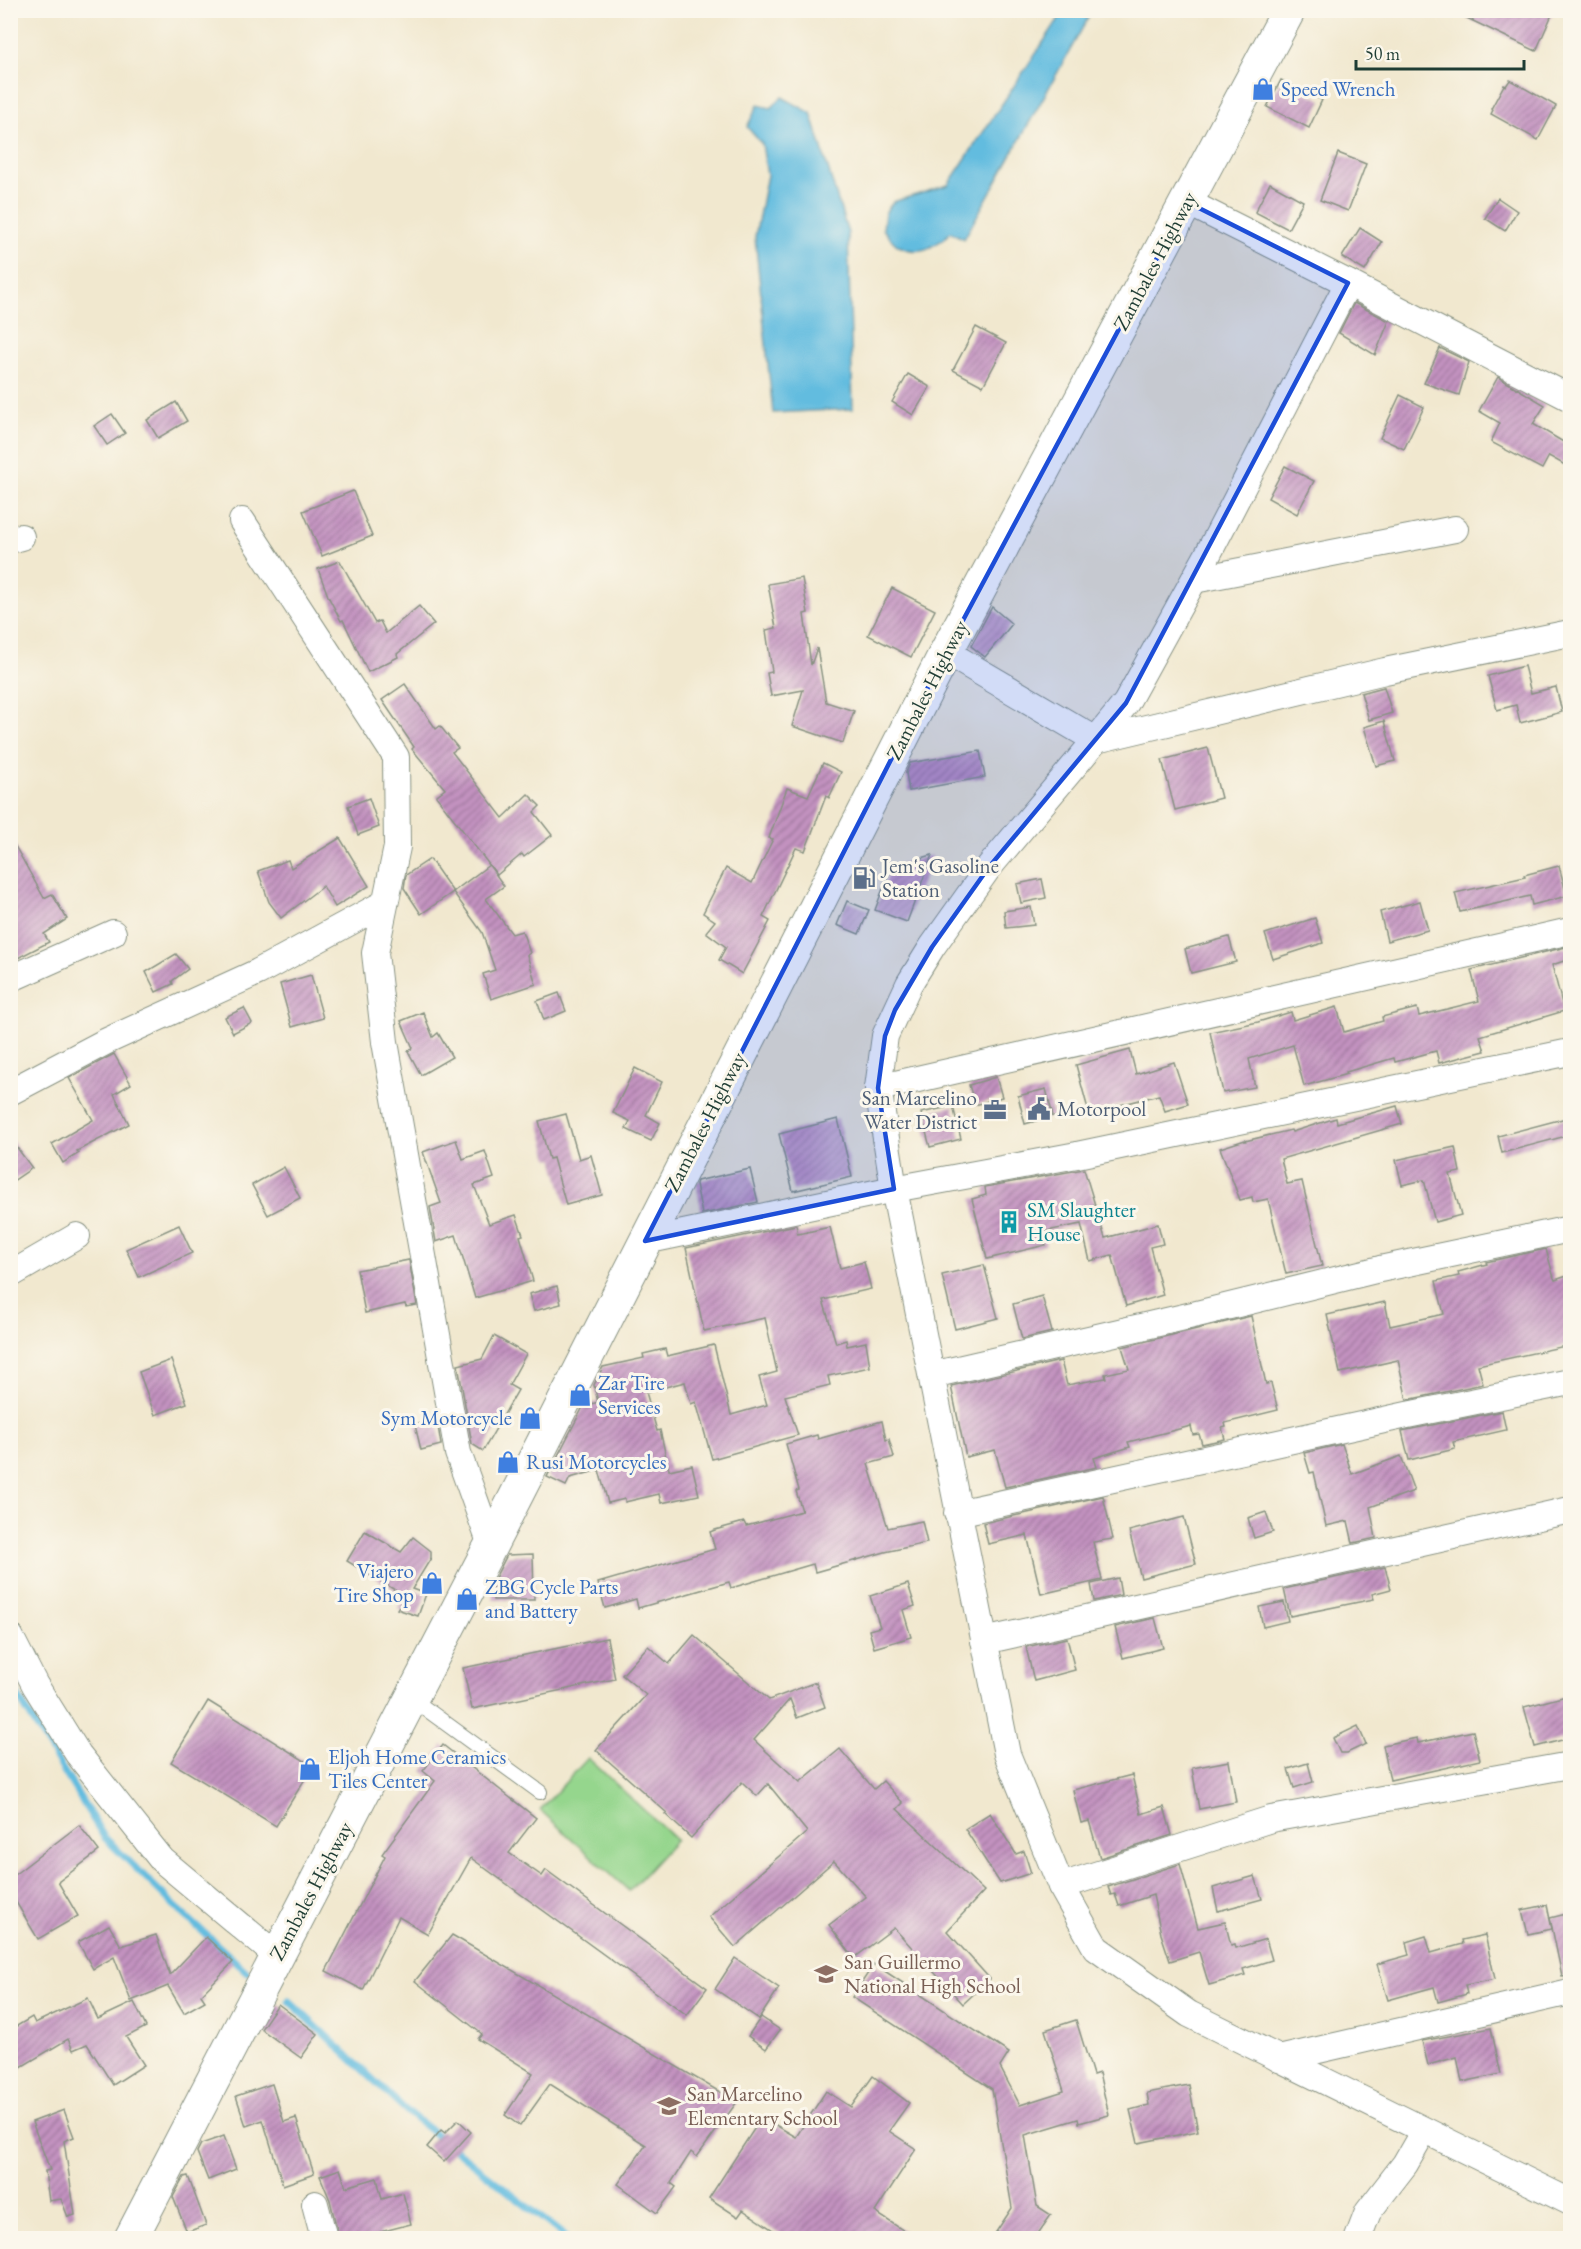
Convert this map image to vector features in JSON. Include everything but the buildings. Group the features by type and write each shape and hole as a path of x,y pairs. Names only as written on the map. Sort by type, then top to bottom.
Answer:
{"main road":[{"name":"Zambales Highway","path":"131,2238 491,1545 946,651 1288,10"}],"street":[{"path":"1187,202 1570,398"},
{"path":"1348,283 1194,580 1126,703 989,867 932,947 909,984 895,1010 885,1036 878,1088 894,1189 1006,1754 1061,1886 1096,1948 1189,2014 1570,2202"},
{"path":"242,521 396,757 397,847 375,953 385,1042 458,1453 491,1545"},
{"path":"1194,580 1455,529"},
{"path":"946,651 1096,740 1385,671 1570,633"},
{"path":"10,1092 107,1041 258,972 385,903"},
{"path":"878,1088 1570,931"},
{"path":"10,979 113,933"},
{"path":"645,1241 894,1189 1077,1155 1570,1052"},
{"path":"932,1375 1380,1269 1570,1229"},
{"path":"10,1275 76,1236"},
{"path":"957,1513 1570,1382"},
{"path":"984,1641 1570,1510"},
{"path":"10,1636 35,1685 78,1754 162,1860 277,1956"},
{"path":"1061,1886 1272,1819 1570,1765"},
{"path":"1279,2059 1570,1992"},
{"path":"1358,2238 1368,2212 1405,2164 1424,2131"},
{"path":"315,2204 324,2238"}],"lane":[{"path":"411,1698 540,1792"}],"highlighted area":[{"path":"1187,202 1348,283 1126,703 989,867 932,947 895,1010 885,1036 878,1088 894,1189 645,1241 946,652"}],"green space":[{"path":"588,1758 676,1840 629,1891 540,1810"}],"water":[{"path":"1064,11 1092,11 964,239 951,232 940,242 921,250 907,249 897,245 883,229 885,213 893,202 948,185"},
{"path":"782,97 811,113 848,233 853,409 773,413 755,237 767,175 762,144 747,127 758,105 771,108"}],"waterway":[{"path":"10,1683 104,1837 247,1972"},
{"path":"289,2001 410,2114 567,2238"}],"place":[{"name":"Speed Wrench","path":"1263,89"},
{"name":"Jem's Gasoline Station","path":"864,878"},
{"name":"Motorpool","path":"1039,1109"},
{"name":"San Marcelino Water District","path":"995,1110"},
{"name":"SM Slaughter House","path":"1009,1222"},
{"name":"Zar Tire Services","path":"580,1395"},
{"name":"Sym Motorcycle","path":"530,1418"},
{"name":"Rusi Motorcycles","path":"508,1462"},
{"name":"Viajero Tire Shop","path":"432,1583"},
{"name":"ZBG Cycle Parts and Battery","path":"467,1599"},
{"name":"Eljoh Home Ceramics Tiles Center","path":"310,1769"},
{"name":"San Guillermo National High School","path":"826,1974"},
{"name":"San Marcelino Elementary School","path":"669,2106"}]}
